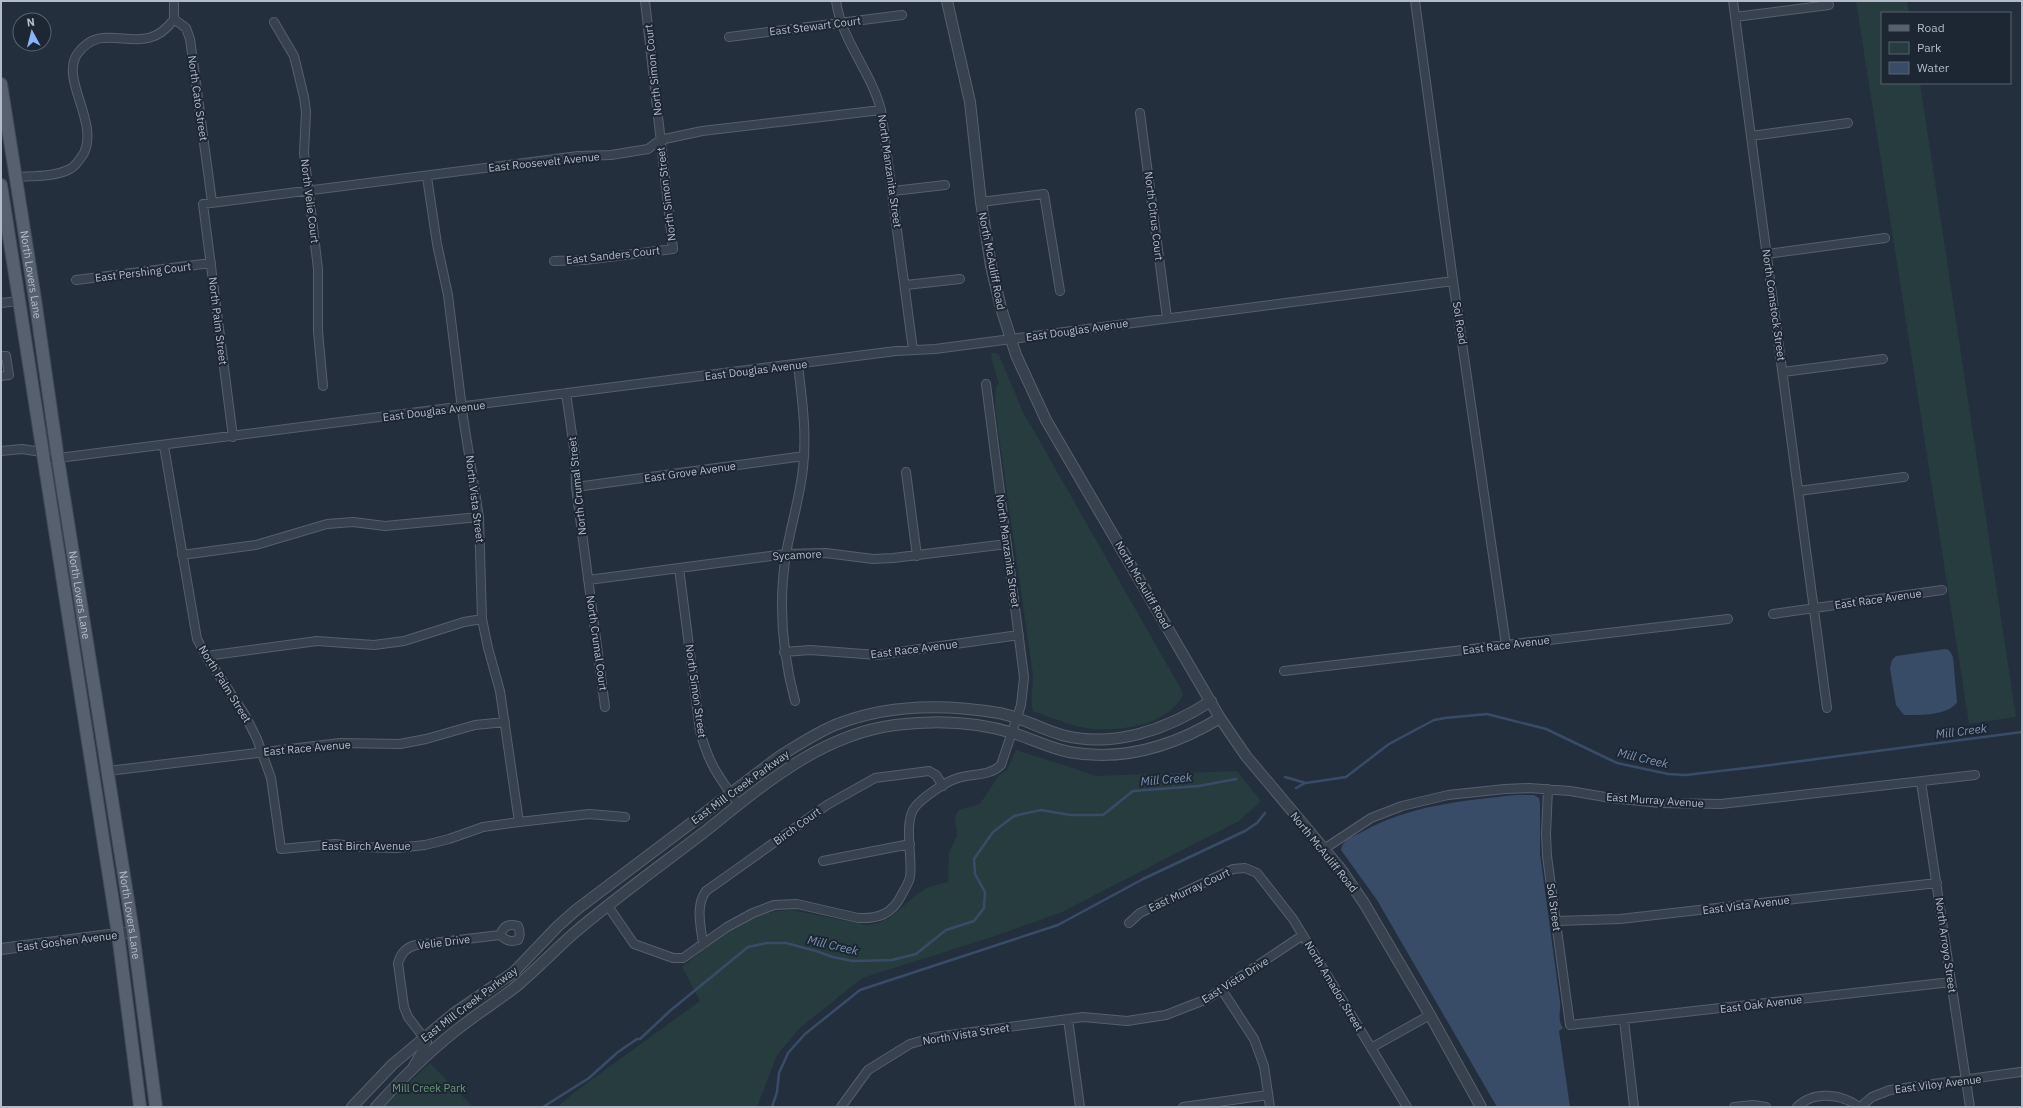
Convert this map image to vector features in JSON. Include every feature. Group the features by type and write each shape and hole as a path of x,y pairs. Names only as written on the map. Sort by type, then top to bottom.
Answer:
{"main road":[{"name":"North Lovers Lane","path":"1,84 58,459 133,932 156,1107"},
{"name":"North Lovers Lane","path":"1,185 118,934 140,1107"},
{"path":"19,301 23,302 27,308 34,352 47,380"}],"street":[{"path":"16,177 58,173 70,169 80,160 86,148 88,133 72,75 74,61 77,54 94,39 107,37 135,40 158,36 174,19 174,1"},
{"name":"North Simon Court","path":"645,1 656,91 660,140"},
{"name":"North Manzanita Street","path":"836,1 846,38 872,83 881,110 914,350"},
{"name":"North McAuliff Road","path":"947,1 970,102 981,202 994,279 1011,339 1022,369 1046,420 1220,718 1246,756 1324,849 1364,903 1430,1015 1481,1107"},
{"name":"Sol Road","path":"1415,1 1453,281 1506,645"},
{"name":"North Comstock Street","path":"1732,1 1827,708"},
{"path":"1735,17 1829,5"},
{"name":"East Stewart Court","path":"729,37 902,15"},
{"name":"North Cato Street","path":"174,19 186,28 190,39 212,202"},
{"name":"North Velie Court","path":"274,22 294,56 304,97 306,112 304,153 318,269 318,331 323,386"},
{"name":"East Roosevelt Avenue","path":"203,204 427,177 578,156 611,155 648,149 660,140 702,131 881,110"},
{"name":"North Citrus Court","path":"1140,113 1167,318"},
{"path":"1751,136 1848,123"},
{"name":"North Simon Street","path":"660,140 673,249"},
{"name":"North Vista Street","path":"427,177 437,244 448,295 462,407 479,517 481,547 480,592 482,619 488,648 500,691 519,822"},
{"path":"893,191 945,184"},
{"path":"981,202 1044,194 1060,291"},
{"name":"North Palm Street","path":"203,204 233,437"},
{"path":"1767,254 1885,238"},
{"name":"East Sanders Court","path":"554,261 585,260 673,249"},
{"name":"East Pershing Court","path":"76,280 211,264"},
{"path":"906,285 960,278"},
{"name":"East Douglas Avenue","path":"43,456 58,459 164,446 566,393 914,350 935,349 1453,281"},
{"path":"1,303 19,301"},
{"path":"1,356 6,356 9,375 1,376"},
{"path":"1783,372 1883,359"},
{"path":"795,701 787,671 784,652 781,606 786,554 800,494 804,456 805,423 798,365"},
{"name":"North Manzanita Street","path":"943,786 954,779 993,771 997,768 1004,758 1024,690 1019,635 986,384"},
{"name":"North Crumal Street","path":"566,393 575,455 576,487 588,580"},
{"name":"North Palm Street","path":"164,446 197,638 206,656 245,715 262,752 271,778 281,849"},
{"path":"1,451 22,449 43,456"},
{"name":"East Grove Avenue","path":"576,487 804,456"},
{"path":"906,472 917,556"},
{"path":"1799,491 1904,477"},
{"path":"182,555 256,545 327,524 353,522 385,526 479,517"},
{"name":"Sycamore","path":"588,580 786,554 826,553 873,559 917,556 1007,544"},
{"name":"North Simon Street","path":"679,568 700,731 712,768 739,805"},
{"name":"North Crumal Court","path":"588,580 606,707"},
{"name":"East Race Avenue","path":"1773,614 1942,590"},
{"path":"206,656 316,642 374,645 404,641 464,622 482,619"},
{"name":"East Race Avenue","path":"1284,671 1728,619"},
{"name":"East Race Avenue","path":"784,652 810,650 877,655 1019,635"},
{"name":"East Mill Creek Parkway","path":"352,1107 393,1064 424,1038 453,1014 514,972 557,927 576,910 730,792 811,736 835,725 861,716 884,711 936,707 1000,714 1017,718 1063,735 1098,739 1118,737 1159,729 1177,721 1211,701"},
{"name":"East Mill Creek Parkway","path":"376,1107 409,1072 467,1022 500,1000 573,934 789,767 832,742 876,728 897,725 950,722 971,724 1012,733 1049,747 1070,752 1115,755 1140,752 1187,737 1220,718"},
{"name":"East Race Avenue","path":"108,771 340,743 400,744 426,739 453,730 475,725 504,722"},
{"name":"Birch Court","path":"704,944 699,907 701,898 706,891 827,805 875,778 929,771 936,775 943,786"},
{"name":"East Murray Avenue","path":"1324,849 1372,818 1386,811 1425,799 1504,789 1548,788 1633,801 1721,804 1975,775"},
{"name":"North Arroyo Street","path":"1921,782 1970,1107"},
{"path":"608,906 634,944 673,958 683,958 727,927 753,913 774,905 796,904 858,918 884,915 897,904 910,878 910,821 914,808 943,786"},
{"name":"Sol Street","path":"1548,788 1546,834 1570,1025"},
{"name":"East Birch Avenue","path":"281,849 335,844 396,848 425,845 449,839 483,827 519,822 589,814 626,817"},
{"path":"823,861 910,844"},
{"name":"East Murray Court","path":"1129,923 1140,912 1233,869 1245,868 1254,871"},
{"name":"North Amador Street","path":"1254,871 1282,904 1303,935 1407,1107"},
{"name":"East Vista Avenue","path":"1556,921 1620,920 1937,883"},
{"name":"East Goshen Avenue","path":"1,949 133,932"},
{"name":"Velie Drive","path":"424,1038 408,1017 404,1007 398,963 405,950 416,945 500,935"},
{"name":"East Vista Drive","path":"1068,1019 1094,1017 1127,1021 1142,1019 1189,1007 1222,990 1303,935"},
{"name":"East Oak Avenue","path":"1570,1025 1951,982"},
{"path":"1222,990 1254,1039 1264,1066 1270,1107"},
{"path":"1371,1048 1430,1015"},
{"path":"1068,1019 1080,1107"},
{"name":"North Vista Street","path":"842,1106 868,1070 910,1044 935,1037 1068,1019"},
{"path":"1624,1020 1634,1107"},
{"path":"409,1072 427,1043 424,1038"},
{"name":"East Viloy Avenue","path":"1860,1107 1872,1097 1890,1090 1966,1081 2020,1072"},
{"path":"1183,1107 1268,1095"},
{"path":"1797,1107 1814,1098 1829,1096 1845,1098 1860,1107"},
{"path":"1734,1107 1753,1105 1766,1107"}],"green space":[{"path":"1856,1 1907,1 1909,12 1881,12 1881,84 1920,84 2016,717 1969,724"},
{"path":"991,353 996,353 999,355 1023,412 1181,689 1183,695 1176,705 1157,719 1133,727 1120,729 1095,729 1071,725 1033,711 1033,675 995,408 996,386 999,384"},
{"path":"1016,750 1097,776 1237,771 1261,801 1239,821 1062,912 992,937 862,978 801,1027 777,1055 757,1107 557,1107 576,1091 700,1001 682,967 732,929 761,915 776,911 792,910 866,925 876,924 892,916 927,888 948,882 949,852 957,836 955,817 959,810 980,804 999,775 1007,770"},
{"name":"Mill Creek Park","path":"430,1063 473,1107 383,1107"}],"water":[{"path":"1945,649 1949,650 1953,657 1957,702 1953,707 1947,710 1933,714 1904,715 1896,705 1890,668 1892,660 1896,656"},
{"path":"1516,795 1534,795 1539,798 1540,803 1540,854 1560,1002 1560,1019 1563,1028 1559,1031 1570,1107 1497,1107 1377,900 1341,850 1345,841 1379,824 1417,810 1456,802"}],"waterway":[{"name":"Mill Creek","path":"1285,777 1306,783 1346,777 1389,744 1434,720 1487,714 1546,729 1617,763 1668,774 1686,775 2022,732"},
{"name":"Mill Creek","path":"543,1107 589,1078 618,1052 637,1039 640,1039 671,1010 748,947 767,943 786,943 833,957 853,961 892,960 916,954 946,930 974,921 984,908 985,892 975,874 974,859 993,832 1014,816 1041,810 1070,815 1103,815 1133,791 1199,786 1236,779"},
{"name":"Mill Creek","path":"1296,788 1305,783"},
{"path":"772,1107 777,1092 779,1073 788,1053 805,1034 860,990 1058,925 1143,879 1245,831 1257,823 1265,813"}]}
